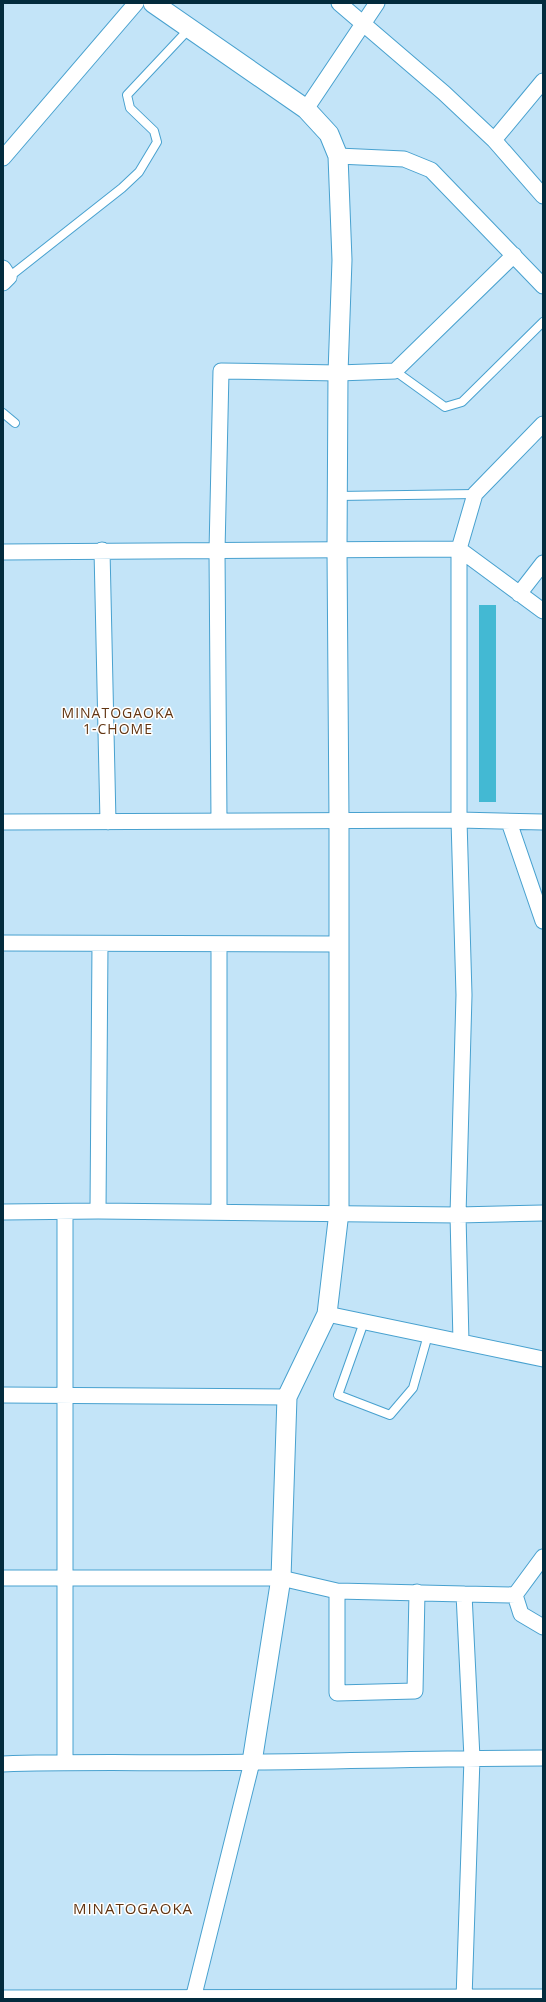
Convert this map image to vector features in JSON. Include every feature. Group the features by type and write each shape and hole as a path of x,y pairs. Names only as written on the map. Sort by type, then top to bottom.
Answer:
{"street":[{"path":"3,158 136,3"},
{"path":"152,3 306,109 329,134 338,156 342,260 338,373 338,496 336,550 339,821 339,1212 327,1314 288,1397 282,1578 252,1762 193,1999"},
{"path":"339,3 364,22 444,92 494,140 543,196"},
{"path":"306,109 377,3"},
{"path":"494,140 543,81"},
{"path":"338,156 404,159 431,170 543,286"},
{"path":"219,821 217,551 221,371 338,373 395,371 514,255"},
{"path":"460,1342 458,1215 464,995 459,820 460,549 475,494 543,424"},
{"path":"3,552 102,550 217,551 460,549 543,611"},
{"path":"102,550 108,822"},
{"path":"519,594 543,563"},
{"path":"3,822 459,820 543,822"},
{"path":"509,822 543,921"},
{"path":"3,943 339,944"},
{"path":"98,1211 100,944"},
{"path":"219,944 219,1212"},
{"path":"3,1212 339,1212 458,1215 543,1213"},
{"path":"65,1212 65,1762"},
{"path":"327,1314 543,1359"},
{"path":"3,1395 288,1397"},
{"path":"515,1595 543,1558"},
{"path":"3,1578 282,1578 337,1591 515,1595"},
{"path":"337,1591 337,1693 415,1691 417,1592"},
{"path":"464,1594 472,1758 464,1998"},
{"path":"515,1595 521,1614 543,1627"},
{"path":"3,1764 65,1762 252,1762 543,1758"},
{"path":"3,1998 193,1999 543,1997"}],"lane":[{"path":"5,276 122,188 139,172 157,142 154,131 130,108 127,95 189,29"},
{"path":"395,371 444,407 462,402 543,322"},
{"path":"3,413 15,423"},
{"path":"338,496 475,494"},
{"path":"364,1322 338,1395 390,1415 413,1388 428,1335"}],"building":[{"path":"479,605 496,605 496,802 479,802"}],"district":[{"name":"MINATOGAOKA 1-CHOME","path":"118,720"},
{"name":"MINATOGAOKA","path":"133,1908"}]}
